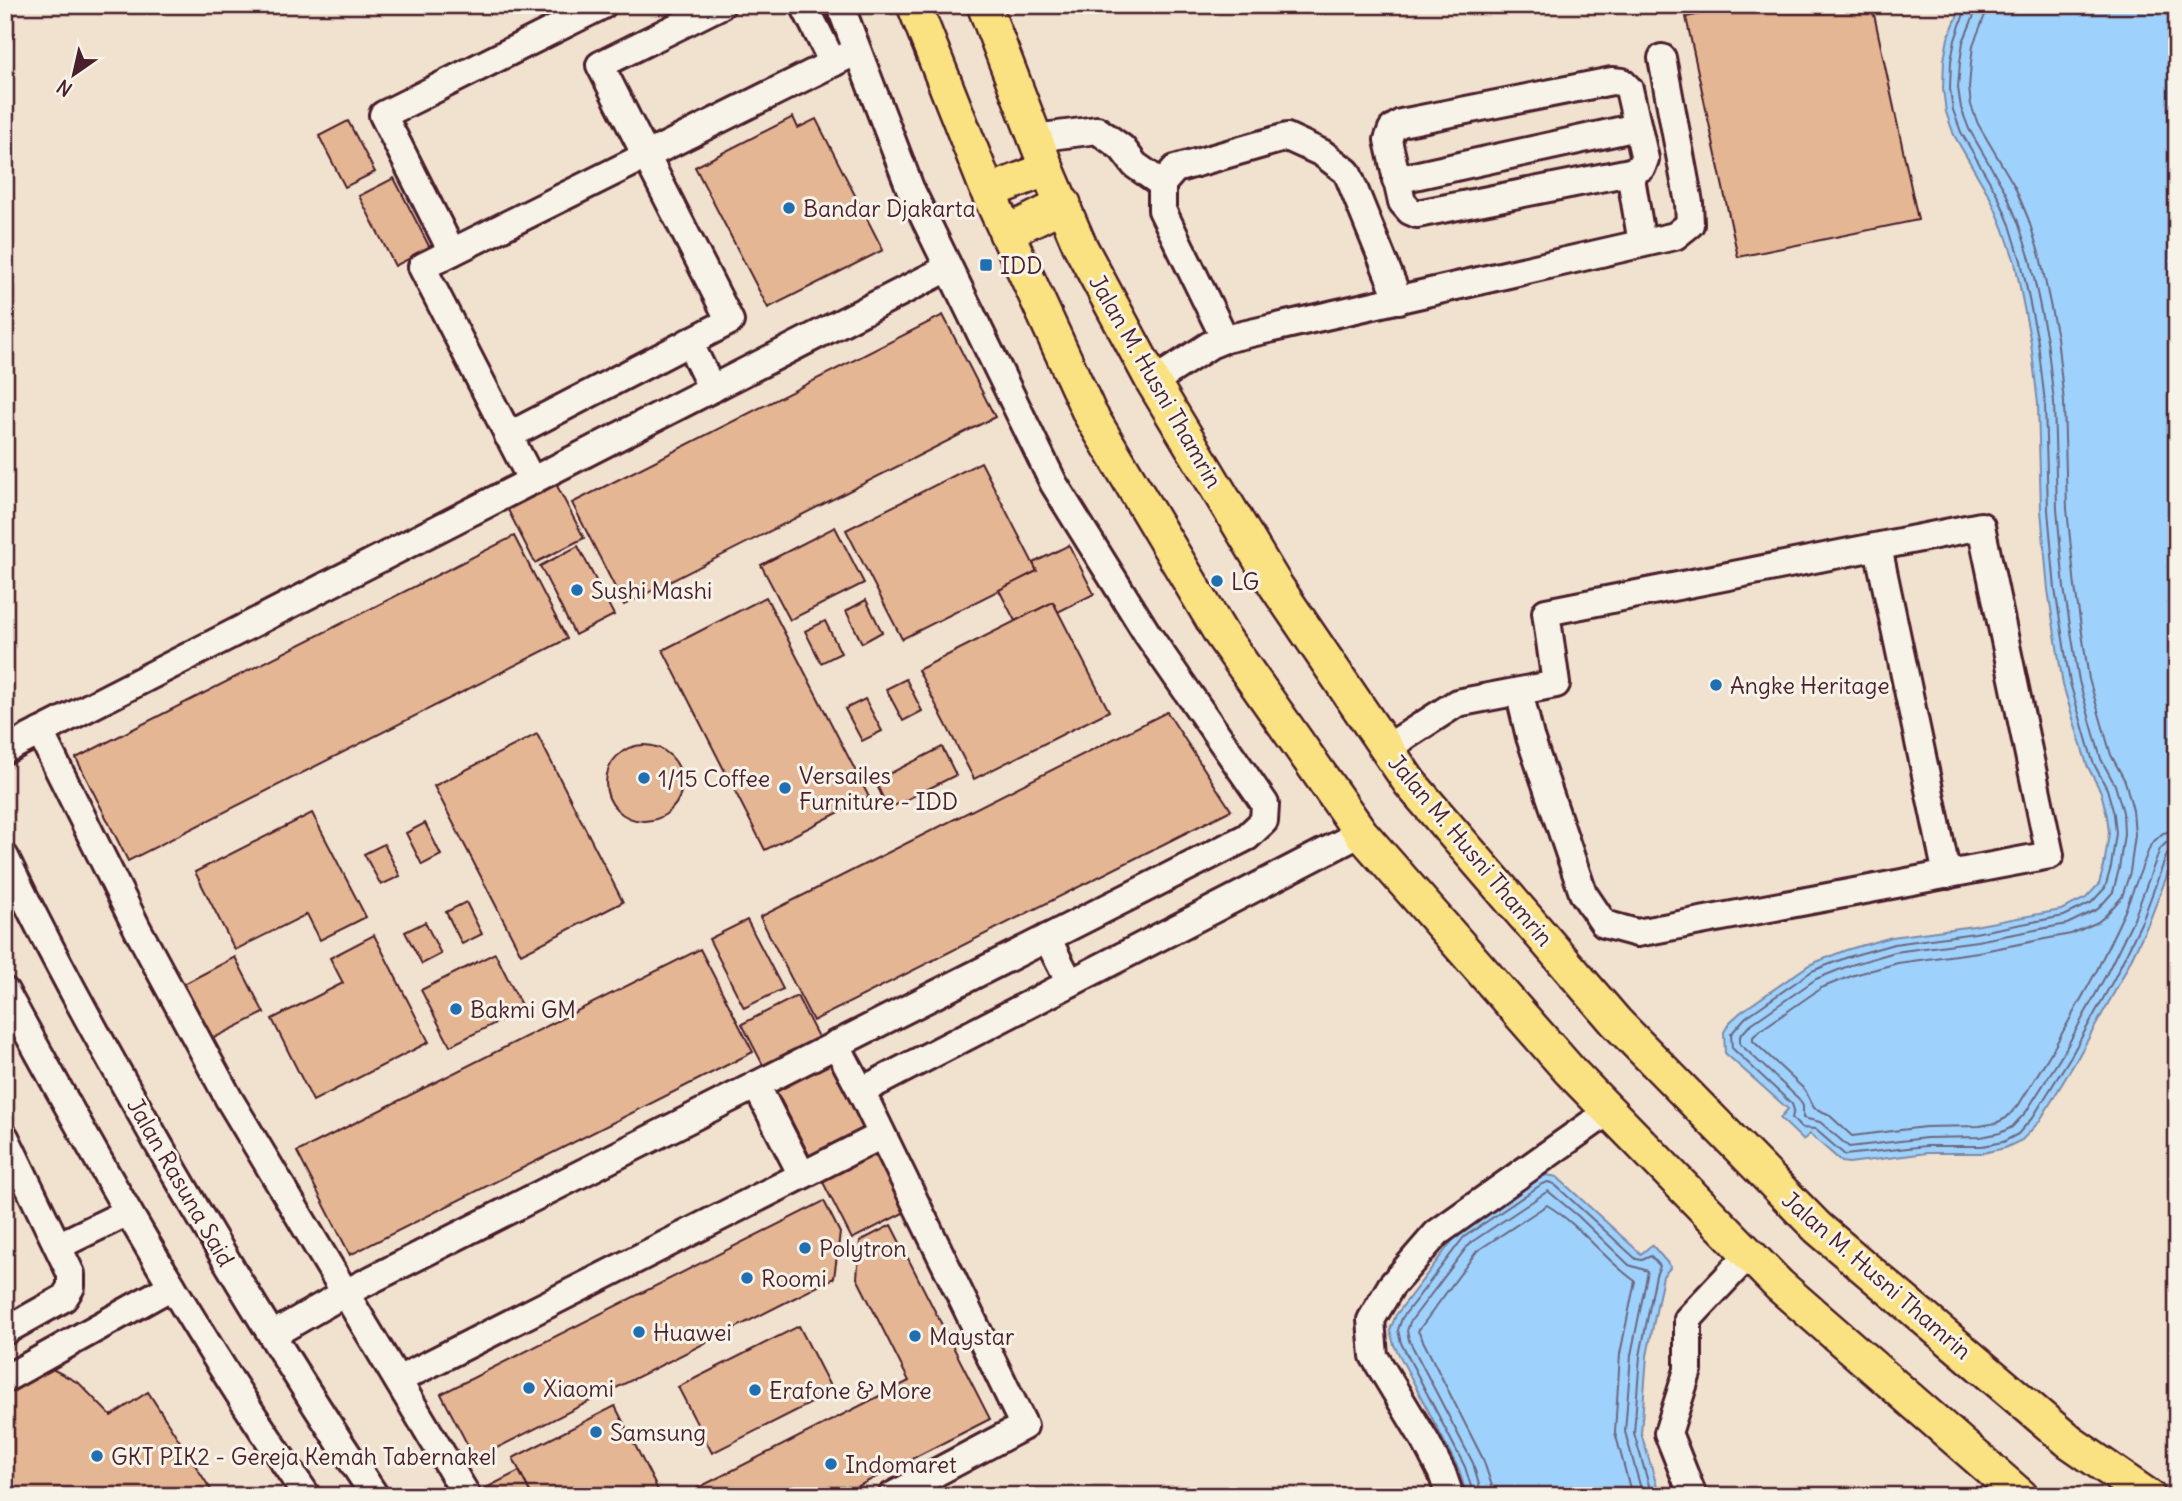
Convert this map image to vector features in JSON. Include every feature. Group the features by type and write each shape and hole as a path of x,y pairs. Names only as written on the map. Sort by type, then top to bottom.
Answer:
{"main road":[{"path":"914,5 988,192 1090,414 1221,634 1361,833 1570,1071 1779,1285 2021,1496"},
{"name":"Jalan M. Husni Thamrin","path":"984,5 1047,169 1080,246 1153,382 1276,586 1410,783 1616,1022 1818,1228 2070,1441 2148,1496"},
{"path":"988,192 1047,169"},
{"path":"1006,233 1064,205"}],"street":[{"path":"452,252 383,115 603,5"},
{"path":"509,436 730,321 600,65 722,5"},
{"path":"804,5 833,63"},
{"path":"272,1335 345,1293 1247,837 1264,821 1265,804 1148,635 1054,484 910,188 840,5"},
{"path":"531,481 422,267 857,51"},
{"path":"1153,382 1210,345 1224,339 1675,236 1690,224 1689,204 1662,58"},
{"path":"1612,81 1622,82 1629,89 1637,127 1645,159 1642,167 1630,172 1417,214 1402,202 1388,140 1392,129 1401,123 1612,81"},
{"path":"1396,180 1637,127"},
{"path":"1035,138 1097,131 1122,148 1135,165 1162,184"},
{"path":"1224,339 1162,210 1162,184 1175,169 1286,137 1322,153 1347,172 1399,300"},
{"path":"1630,172 1642,243"},
{"path":"5,750 948,268"},
{"path":"689,342 712,388"},
{"path":"1387,748 1457,703 1519,691 1556,684 1546,612 1981,526 2050,855 1637,933 1604,924 1583,893 1530,737 1519,691"},
{"path":"1878,547 1947,875"},
{"path":"40,732 138,930 229,1099 467,1496"},
{"path":"861,1091 1361,833"},
{"name":"Jalan Rasuna Said","path":"5,857 112,1063 213,1239 323,1418 375,1496"},
{"path":"1047,938 1070,983"},
{"path":"5,991 64,1101 172,1286 276,1452 307,1496"},
{"path":"836,1044 1024,1426 892,1496"},
{"path":"757,1085 802,1175"},
{"path":"1450,1496 1426,1442 1374,1356 1371,1320 1391,1286 1437,1233 1609,1111"},
{"path":"398,1380 882,1135"},
{"path":"5,1137 71,1274 71,1287 64,1298 5,1331"},
{"path":"58,1246 128,1212"},
{"path":"1693,1496 1668,1433 1688,1370 1688,1319 1749,1254"},
{"path":"5,1379 172,1286"}],"water":[{"path":"1962,5 2177,5 2177,846 2149,922 2120,982 2039,1122 2022,1140 2005,1148 1983,1153 1927,1153 1849,1163 1842,1162 1810,1134 1803,1140 1780,1118 1788,1109 1725,1053 1724,1032 1730,1022 1809,965 1846,950 1892,937 2061,910 2086,898 2099,884 2109,833 2101,792 2087,765 2063,685 2048,590 2041,510 2038,404 2031,343 2015,262 1991,199 1954,135 1946,112 1943,89 1944,60 1948,38"},
{"path":"1547,1175 1557,1177 1641,1254 1652,1245 1671,1267 1663,1276 1647,1356 1641,1433 1660,1496 1467,1496 1459,1470 1394,1345 1390,1330 1396,1315 1459,1232"}],"building":[{"path":"1745,5 1872,5 1918,220 1738,257 1686,17"},
{"name":"Bandar Djakarta","path":"793,117 798,128 816,119 883,250 768,308 695,167"},
{"path":"348,121 375,172 345,187 319,136"},
{"path":"394,178 430,248 395,266 359,196"},
{"path":"943,315 995,417 624,605 572,503"},
{"path":"981,462 1037,571 902,639 846,530"},
{"path":"554,480 584,538 535,563 505,504"},
{"path":"835,527 864,583 790,620 761,565"},
{"path":"514,536 567,639 128,861 76,758"},
{"path":"1069,545 1094,594 1058,612 1053,602 1015,621 999,590 1037,571 1033,563"},
{"name":"Sushi Mashi","path":"578,546 614,615 575,635 540,566"},
{"path":"766,597 869,797 765,850 663,650"},
{"path":"866,600 882,632 862,643 846,611"},
{"path":"1053,602 1109,711 974,779 918,670"},
{"path":"825,621 841,653 821,663 805,631"},
{"path":"906,679 922,711 903,721 886,689"},
{"path":"865,699 882,731 862,741 845,709"},
{"path":"1167,712 1231,810 813,1021 760,917"},
{"path":"537,734 623,902 521,954 434,786"},
{"name":"1/15 Coffee","path":"644,745 658,748 671,756 679,769 682,783 679,797 671,810 658,818 644,821 630,818 617,810 609,797 606,783 609,769 617,756 630,748"},
{"path":"942,747 956,775 888,809 875,781"},
{"path":"312,813 366,917 320,940 307,914 235,950 195,872"},
{"path":"425,823 441,855 422,865 406,833"},
{"path":"384,844 400,876 381,885 364,854"},
{"path":"466,902 482,934 462,944 446,912"},
{"path":"747,920 783,989 744,1008 709,939"},
{"path":"425,922 441,954 422,964 405,932"},
{"path":"374,935 429,1042 313,1101 272,1019 343,983 330,958"},
{"path":"700,949 753,1052 350,1255 297,1152"},
{"path":"495,953 523,1009 450,1046 421,990"},
{"path":"235,957 264,1013 212,1039 184,984"},
{"path":"797,996 907,1211 852,1239 742,1024"},
{"path":"824,1201 840,1233 834,1278 475,1459 441,1394"},
{"path":"891,1225 990,1419 839,1496 682,1496 909,1381 857,1278 860,1241"},
{"name":"Erafone & More","path":"799,1326 833,1392 712,1453 678,1387"},
{"name":"GKT PIK2 - Gereja Kemah Tabernakel","path":"39,1362 79,1383 111,1416 148,1392 215,1496 5,1496 5,1384"},
{"name":"Samsung","path":"615,1406 658,1490 646,1496 532,1496 513,1458"},
{"path":"519,1471 532,1496 485,1496 482,1490"}],"place":[{"name":"Bandar Djakarta","path":"789,208"},
{"name":"IDD","path":"986,265"},
{"name":"LG","path":"1217,581"},
{"name":"Sushi Mashi","path":"577,590"},
{"name":"Angke Heritage","path":"1716,685"},
{"name":"1/15 Coffee","path":"644,778"},
{"name":"Versailes Furniture - IDD","path":"785,788"},
{"name":"Bakmi GM","path":"456,1009"},
{"name":"Polytron","path":"805,1248"},
{"name":"Roomi","path":"747,1278"},
{"name":"Huawei","path":"639,1332"},
{"name":"Maystar","path":"915,1336"},
{"name":"Xiaomi","path":"529,1388"},
{"name":"Erafone & More","path":"755,1390"},
{"name":"Samsung","path":"596,1432"},
{"name":"GKT PIK2 - Gereja Kemah Tabernakel","path":"97,1456"},
{"name":"Indomaret","path":"831,1464"}]}
